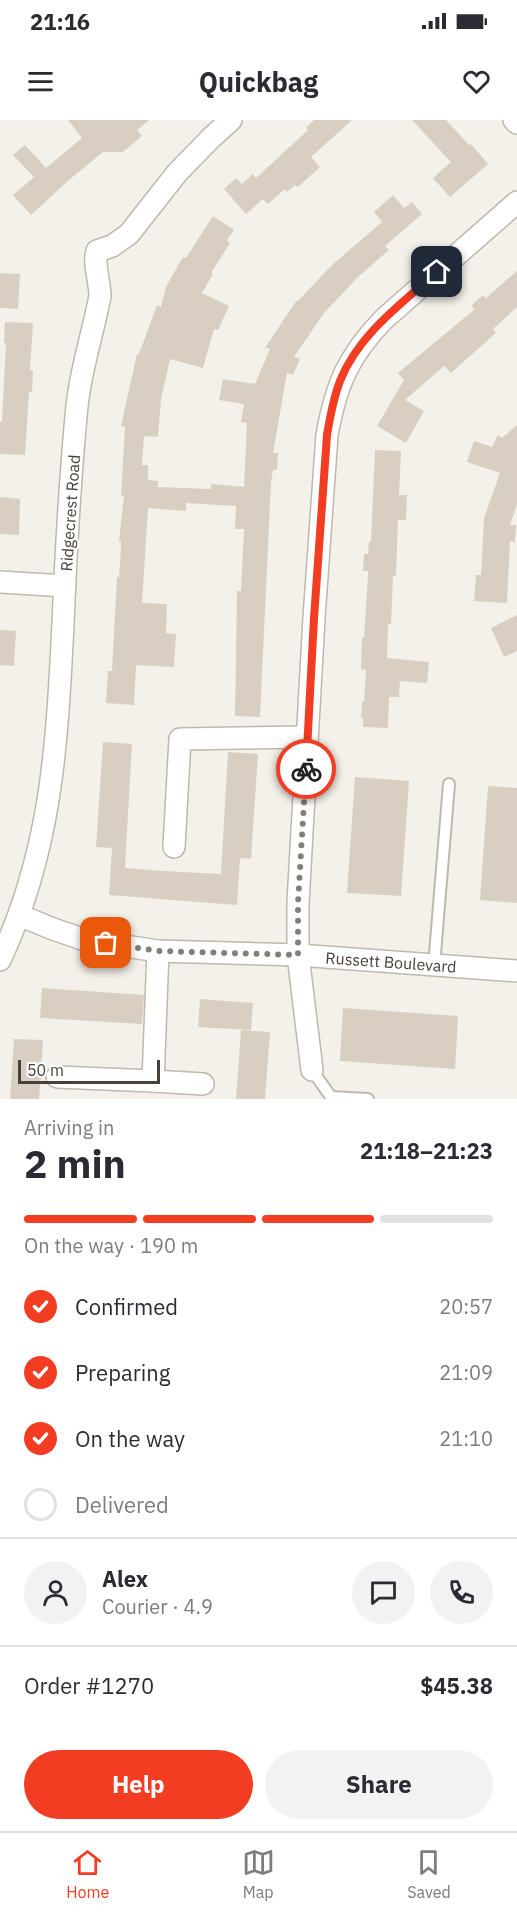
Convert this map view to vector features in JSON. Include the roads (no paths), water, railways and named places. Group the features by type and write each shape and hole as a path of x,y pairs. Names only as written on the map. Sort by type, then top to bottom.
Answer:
{"street":[{"name":"Ridgecrest Road","path":"0,960 5,935 19,915 31,879 49,802 58,728 79,388 100,296 95,256 97,251 112,246 129,234 177,173 231,120"},
{"path":"514,120 517,123"},
{"path":"312,1070 298,955 298,903 327,435 332,406 340,380 355,352 376,326 517,202"},
{"path":"0,582 65,586"},
{"path":"174,848 180,739 307,737"},
{"name":"Russett Boulevard","path":"19,915 85,940 158,951 298,955 517,971"},
{"path":"153,1081 158,951"},
{"path":"57,1077 203,1084"}],"lane":[{"path":"434,966 449,784"},
{"path":"312,1070 331,1096 368,1099"}]}
